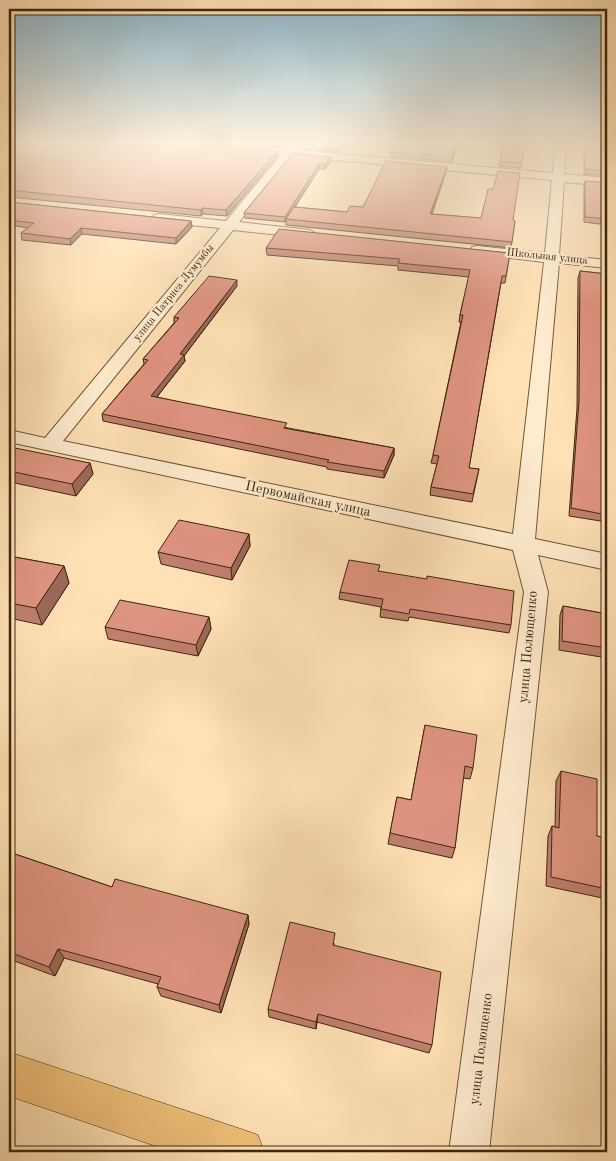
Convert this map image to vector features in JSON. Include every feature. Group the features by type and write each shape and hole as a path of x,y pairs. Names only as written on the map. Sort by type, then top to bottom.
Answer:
{"main road":[{"path":"9,1074 241,1152"}],"street":[{"name":"улица Патриса Лумумбы","path":"50,444 253,196"},
{"name":"улица Полющенко","path":"469,1152 536,592 523,544 557,196"},
{"path":"143,217 327,235"},
{"name":"Школьная улица","path":"464,249 607,264"},
{"name":"Первомайская улица","path":"9,436 607,562"}],"building":[{"path":"68,196 238,196 226,210 202,208 201,210"},
{"path":"258,196 298,196 285,217 244,213"},
{"path":"368,196 436,196 430,214 481,218 486,196 517,196 512,242 286,219 294,207 347,212 350,206 363,207"},
{"path":"585,196 607,196 607,219 585,217"},
{"path":"9,202 191,221 176,238 81,228 70,239 21,233 34,223 9,220"},
{"path":"279,229 510,253 506,276 502,276 469,468 479,469 473,494 431,487 439,456 433,455 463,315 460,315 470,270 398,263 400,259 266,248"},
{"path":"580,271 607,274 607,515 571,508 579,401"},
{"path":"209,276 237,280 180,354 184,355 151,396 287,423 284,428 394,448 384,471 327,462 329,460 102,414 148,360 143,359 179,318 174,317"},
{"path":"15,448 90,463 72,484 9,471 9,454"},
{"path":"179,520 249,534 231,568 158,552"},
{"path":"9,556 64,566 36,608 9,603"},
{"path":"349,560 380,565 378,571 427,579 427,576 514,591 511,625 410,609 409,614 381,609 383,599 340,592"},
{"path":"120,600 209,617 196,645 105,627"},
{"path":"563,606 607,614 607,648 562,641"},
{"path":"425,725 477,735 473,768 465,766 455,848 390,833 397,797 411,800"},
{"path":"561,771 597,779 597,836 607,838 607,889 551,877 552,826 559,828"},
{"path":"9,852 112,887 115,879 248,915 219,1005 157,987 161,977 58,949 49,967 9,952"},
{"path":"290,922 335,933 333,945 441,972 432,1045 318,1014 316,1022 268,1009"}]}
